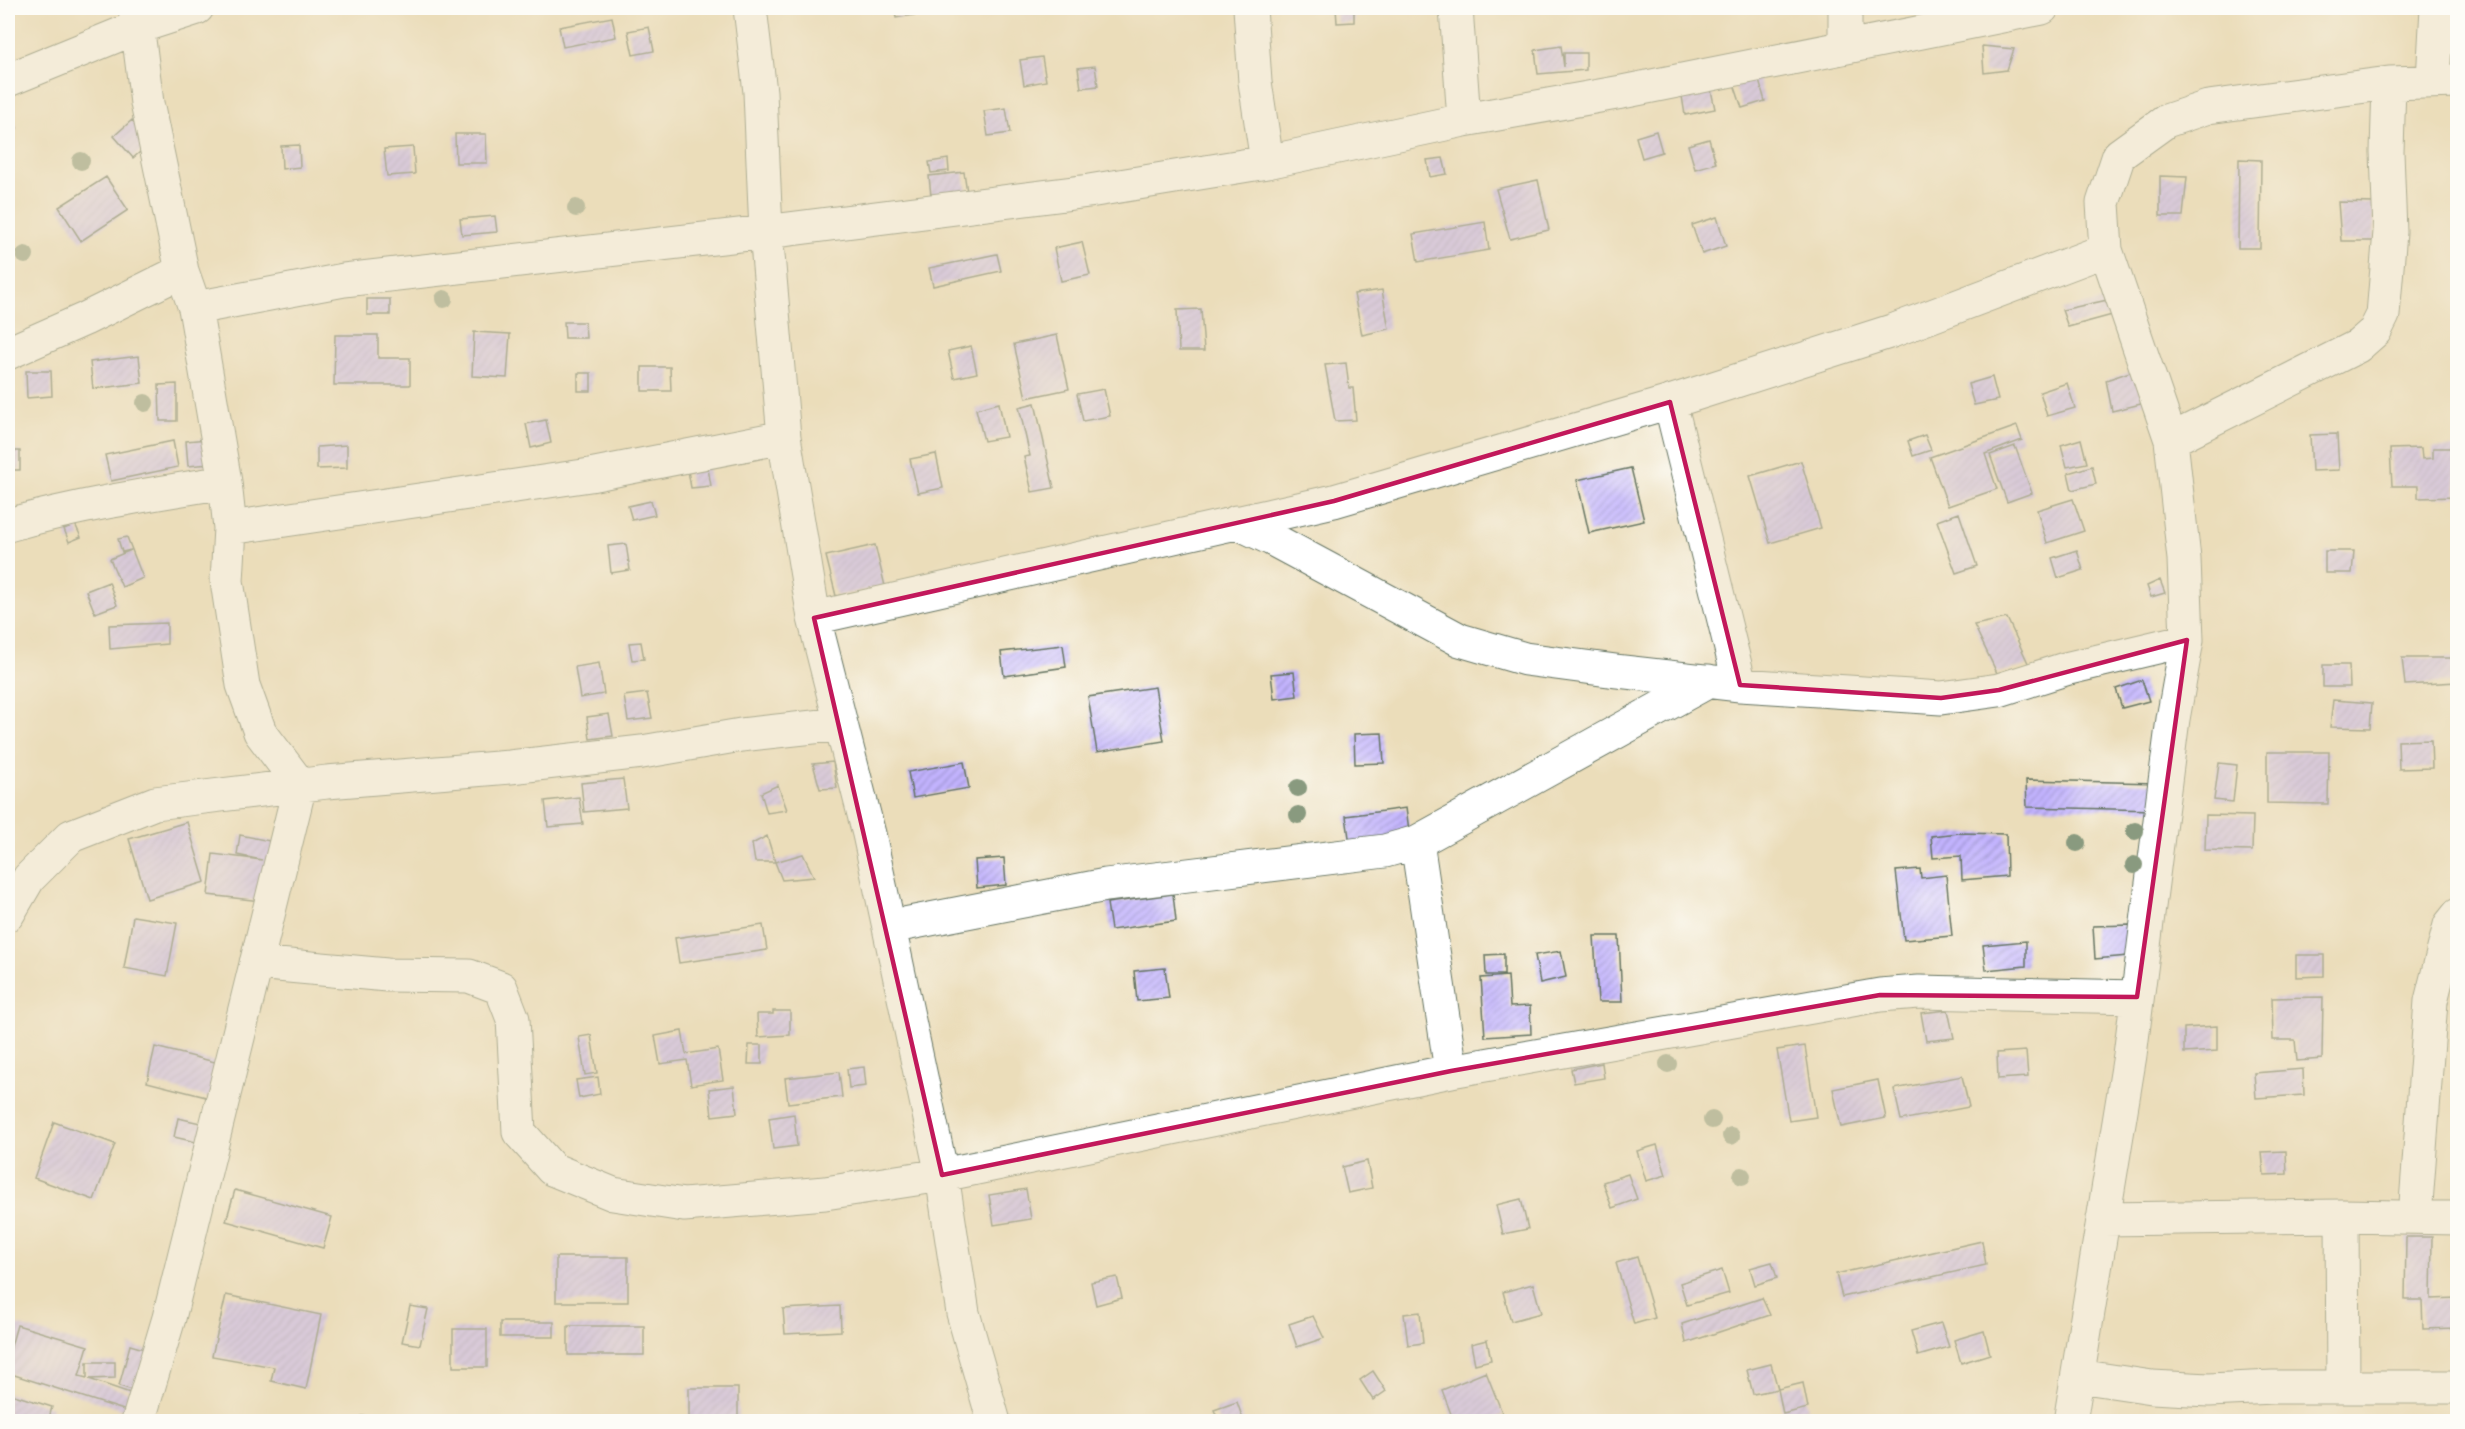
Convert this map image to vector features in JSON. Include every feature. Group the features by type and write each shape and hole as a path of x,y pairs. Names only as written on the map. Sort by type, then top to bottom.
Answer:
{"street":[{"path":"8,80 137,17 197,8"},
{"path":"750,8 760,92 766,232 784,437 814,618 869,834 942,1175 963,1313 994,1422"},
{"path":"1250,8 1255,82 1267,162"},
{"path":"1456,8 1464,120"},
{"path":"1845,8 1845,46"},
{"path":"195,308 344,280 766,232 1089,191 1267,162 1464,120 1622,92 2042,8"},
{"path":"2070,1422 2137,997 2173,719 2187,640 2184,559 2171,440 2106,250 2103,203 2119,155 2166,121 2208,107 2389,83 2445,81 2438,8"},
{"path":"137,17 147,103 182,271 195,308 225,482 230,528 227,581 243,685 260,732 300,785"},
{"path":"2171,440 2358,346 2375,331 2383,315 2390,232 2387,152 2389,83"},
{"path":"814,618 1334,501 1671,402 1892,331 2106,250"},
{"path":"8,353 86,319 182,271"},
{"path":"1671,402 1740,685"},
{"path":"230,528 590,475 784,437"},
{"path":"8,525 50,513 127,497 225,482"},
{"path":"1236,522 1272,538 1460,640 1524,659 1740,685 1941,698 1999,690 2065,669 2187,640"},
{"path":"889,927 1106,885 1385,851 1417,842 1708,681"},
{"path":"8,914 29,878 71,836 155,803 300,785 521,766 642,752 741,735 841,724"},
{"path":"138,1422 169,1318 300,785"},
{"path":"1417,842 1451,1071"},
{"path":"2415,1217 2431,1001 2450,925 2457,915"},
{"path":"256,963 387,975 469,976 501,988 513,1019 519,1132 552,1169 613,1194 684,1204 825,1193 942,1175 1451,1071 1880,995 1919,992 2137,997"},
{"path":"2103,1219 2342,1216 2457,1218"},
{"path":"2342,1216 2343,1387"},
{"path":"2078,1376 2152,1387 2209,1390 2457,1387"}],"highlighted area":[{"path":"1670,402 1740,685 1941,698 1999,690 2187,640 2137,997 1880,995 1451,1071 942,1175 814,618 1334,501"}],"building":[{"path":"894,8 920,8 921,14 896,18"},
{"path":"1336,8 1354,8 1354,22 1337,23"},
{"path":"612,17 616,37 563,47 559,27"},
{"path":"649,27 654,51 633,55 628,31"},
{"path":"1561,46 1564,67 1564,53 1586,53 1586,70 1538,74 1535,50"},
{"path":"1982,46 2014,49 2007,70 1984,73"},
{"path":"1042,57 1046,81 1024,85 1020,60"},
{"path":"1095,66 1098,86 1081,88 1078,68"},
{"path":"1758,77 1765,101 1742,108 1734,84"},
{"path":"1711,90 1715,109 1685,115 1682,96"},
{"path":"1006,108 1010,133 988,136 984,111"},
{"path":"8,109 17,128 8,133"},
{"path":"132,120 152,142 133,158 114,136"},
{"path":"1656,131 1662,152 1642,158 1636,137"},
{"path":"455,134 486,134 487,163 456,163"},
{"path":"1709,139 1716,163 1695,169 1688,145"},
{"path":"299,145 300,167 282,169 281,146"},
{"path":"413,147 415,174 387,176 384,149"},
{"path":"1443,158 1447,174 1430,177 1427,160"},
{"path":"948,159 949,171 931,173 929,162"},
{"path":"2239,159 2261,160 2260,248 2238,248"},
{"path":"964,172 967,192 931,196 929,176"},
{"path":"2160,176 2187,177 2183,216 2160,216"},
{"path":"106,177 128,210 81,241 59,207"},
{"path":"1538,180 1549,230 1510,239 1496,189"},
{"path":"2338,202 2373,203 2375,241 2341,241"},
{"path":"495,216 497,232 462,235 460,219"},
{"path":"1717,217 1726,246 1702,254 1692,225"},
{"path":"1485,222 1489,250 1418,262 1413,234"},
{"path":"1082,242 1090,275 1061,281 1054,248"},
{"path":"997,254 1001,271 933,286 929,268"},
{"path":"1382,290 1389,329 1362,335 1354,294"},
{"path":"367,299 390,299 390,315 367,315"},
{"path":"2112,299 2116,314 2068,327 2062,310"},
{"path":"1201,309 1204,351 1179,351 1177,310"},
{"path":"564,322 585,322 586,338 565,338"},
{"path":"474,332 510,334 507,378 472,376"},
{"path":"335,335 378,335 378,358 410,358 410,385 334,385"},
{"path":"1057,335 1069,389 1026,398 1014,344"},
{"path":"971,346 977,373 954,378 948,351"},
{"path":"139,356 142,383 93,389 90,362"},
{"path":"1346,363 1349,388 1353,388 1356,420 1335,421 1325,365"},
{"path":"642,367 670,367 671,391 642,391"},
{"path":"26,371 51,371 52,396 27,398"},
{"path":"2133,371 2145,403 2112,411 2106,380"},
{"path":"578,373 591,373 591,391 578,391"},
{"path":"1992,377 1998,400 1974,405 1968,384"},
{"path":"2067,383 2075,408 2047,416 2040,392"},
{"path":"177,384 177,421 160,421 159,385"},
{"path":"1104,389 1110,416 1083,421 1077,394"},
{"path":"999,403 1006,437 984,441 976,409"},
{"path":"1035,403 1054,488 1032,492 1024,457 1030,456 1019,407"},
{"path":"546,420 551,443 531,448 526,424"},
{"path":"2017,426 2022,440 1985,454 1997,489 1948,506 1930,457"},
{"path":"2337,434 2339,470 2312,471 2310,435"},
{"path":"1925,435 1931,450 1913,456 1908,441"},
{"path":"208,439 210,464 188,466 186,441"},
{"path":"2081,439 2087,463 2067,467 2061,445"},
{"path":"173,441 178,467 111,481 105,455"},
{"path":"347,445 347,468 317,469 317,447"},
{"path":"2015,446 2032,493 2007,502 1990,455"},
{"path":"2421,448 2422,459 2433,458 2433,448 2455,448 2456,497 2418,498 2418,486 2392,486 2390,449"},
{"path":"8,451 20,451 20,470 8,470"},
{"path":"936,454 943,488 918,493 910,459"},
{"path":"1801,461 1821,528 1770,543 1750,476"},
{"path":"707,462 711,486 691,488 687,465"},
{"path":"2092,466 2096,484 2072,490 2068,473"},
{"path":"1631,468 1644,521 1589,533 1577,480"},
{"path":"2073,499 2084,531 2047,543 2037,510"},
{"path":"651,501 655,515 632,520 628,506"},
{"path":"1959,513 1977,566 1956,573 1937,521"},
{"path":"75,524 81,537 69,542 64,529"},
{"path":"127,537 143,578 122,587 110,559 131,550 122,552 118,539"},
{"path":"626,544 630,570 611,573 608,546"},
{"path":"875,545 885,586 836,596 826,556"},
{"path":"2077,550 2083,570 2058,578 2052,558"},
{"path":"2325,551 2354,551 2352,573 2325,573"},
{"path":"2160,580 2165,593 2151,597 2147,586"},
{"path":"109,582 117,605 95,613 86,591"},
{"path":"2007,618 2029,665 1997,673 1974,625"},
{"path":"167,623 167,644 110,649 109,625"},
{"path":"641,642 644,659 632,660 629,643"},
{"path":"1063,645 1066,667 1004,676 1001,652"},
{"path":"2402,658 2457,658 2457,682 2405,685"},
{"path":"599,663 604,694 580,698 575,667"},
{"path":"2323,665 2349,665 2350,687 2323,687"},
{"path":"1294,672 1297,696 1274,699 1271,674"},
{"path":"2142,680 2149,701 2122,708 2116,689"},
{"path":"1155,687 1164,741 1097,752 1088,697"},
{"path":"647,693 652,718 628,721 624,696"},
{"path":"2333,700 2372,703 2370,728 2330,727"},
{"path":"609,714 613,736 590,739 587,717"},
{"path":"1382,733 1384,763 1355,764 1354,734"},
{"path":"2431,740 2432,768 2399,769 2398,741"},
{"path":"2267,752 2329,752 2328,804 2267,803"},
{"path":"833,762 837,788 820,789 813,764"},
{"path":"964,762 969,788 913,798 908,772"},
{"path":"2219,763 2237,765 2233,802 2214,800"},
{"path":"623,779 627,808 584,812 581,783"},
{"path":"2026,780 2157,783 2155,810 2027,807"},
{"path":"778,785 787,810 767,813 761,793"},
{"path":"579,797 583,824 548,827 545,801"},
{"path":"1406,808 1410,838 1350,845 1346,816"},
{"path":"2206,815 2253,816 2252,851 2205,850"},
{"path":"187,822 205,882 147,899 129,839"},
{"path":"1960,833 2006,834 2007,876 1962,880 1961,856 1933,858 1931,836"},
{"path":"240,835 275,842 261,901 208,895 213,854 262,860 237,855"},
{"path":"767,836 775,862 755,862 752,844"},
{"path":"803,854 814,877 782,880 775,862"},
{"path":"1004,858 1006,885 977,888 975,860"},
{"path":"1920,869 1921,878 1946,875 1952,936 1904,940 1896,871"},
{"path":"1173,894 1176,921 1111,930 1107,903"},
{"path":"133,916 177,923 167,976 124,968"},
{"path":"763,925 767,950 679,963 675,938"},
{"path":"2130,925 2128,956 2095,959 2093,926"},
{"path":"1594,936 1619,936 1622,1002 1598,1002"},
{"path":"2026,941 2026,966 1986,970 1983,945"},
{"path":"1561,951 1566,977 1540,983 1535,955"},
{"path":"1504,954 1504,975 1486,975 1485,955"},
{"path":"2296,955 2324,955 2324,976 2296,977"},
{"path":"1165,968 1169,998 1137,1001 1134,971"},
{"path":"1508,976 1510,1007 1530,1006 1531,1034 1485,1037 1481,978"},
{"path":"2323,997 2322,1059 2297,1061 2295,1040 2273,1040 2272,998"},
{"path":"1948,1010 1954,1038 1926,1041 1921,1013"},
{"path":"773,1011 790,1011 790,1035 758,1037 757,1014 773,1014"},
{"path":"2217,1026 2217,1051 2184,1053 2184,1028"},
{"path":"682,1031 686,1054 718,1049 723,1080 691,1085 687,1060 660,1064 655,1036"},
{"path":"591,1035 597,1073 585,1075 579,1037"},
{"path":"749,1045 762,1045 762,1064 748,1064"},
{"path":"1805,1046 1816,1117 1789,1121 1777,1050"},
{"path":"155,1047 219,1063 210,1098 147,1082"},
{"path":"2026,1051 2028,1077 1998,1079 1997,1053"},
{"path":"1602,1063 1604,1078 1574,1083 1571,1069"},
{"path":"864,1067 866,1086 849,1088 847,1069"},
{"path":"2303,1069 2304,1095 2256,1098 2254,1073"},
{"path":"839,1072 842,1097 788,1103 785,1078"},
{"path":"1962,1076 1969,1107 1901,1120 1894,1089"},
{"path":"598,1077 600,1094 579,1098 576,1080"},
{"path":"1878,1080 1886,1118 1841,1127 1833,1089"},
{"path":"734,1086 737,1113 712,1116 709,1089"},
{"path":"794,1114 797,1146 773,1149 769,1118"},
{"path":"178,1118 205,1124 200,1143 174,1137"},
{"path":"54,1122 115,1144 94,1200 34,1178"},
{"path":"1657,1145 1666,1175 1646,1181 1637,1151"},
{"path":"2286,1151 2287,1174 2264,1175 2262,1152"},
{"path":"1367,1161 1372,1188 1348,1193 1342,1167"},
{"path":"1628,1174 1637,1199 1612,1208 1603,1182"},
{"path":"1026,1189 1031,1219 994,1225 989,1195"},
{"path":"235,1190 332,1217 323,1248 226,1221"},
{"path":"1521,1199 1528,1229 1503,1234 1496,1205"},
{"path":"2406,1237 2432,1237 2431,1299 2457,1298 2457,1328 2423,1329 2422,1300 2405,1300"},
{"path":"1982,1241 1986,1265 1842,1297 1836,1274"},
{"path":"556,1257 628,1257 628,1302 556,1302"},
{"path":"1637,1257 1655,1318 1634,1324 1616,1263"},
{"path":"1772,1262 1777,1278 1755,1285 1750,1268"},
{"path":"1722,1270 1729,1293 1687,1305 1680,1283"},
{"path":"1117,1277 1122,1298 1096,1305 1091,1282"},
{"path":"1533,1284 1541,1313 1511,1321 1503,1292"},
{"path":"226,1295 321,1315 306,1389 271,1381 274,1367 212,1356"},
{"path":"1762,1298 1770,1315 1686,1343 1682,1324"},
{"path":"410,1306 428,1309 420,1345 402,1342"},
{"path":"840,1306 841,1331 785,1334 783,1309"},
{"path":"1420,1312 1423,1343 1408,1345 1404,1314"},
{"path":"1313,1316 1324,1338 1297,1347 1289,1324"},
{"path":"500,1322 554,1322 554,1337 500,1337"},
{"path":"1941,1323 1949,1347 1918,1356 1911,1331"},
{"path":"17,1325 88,1346 79,1376 87,1378 87,1362 115,1362 115,1378 89,1379 136,1395 130,1412 8,1373 8,1357"},
{"path":"568,1326 644,1326 644,1355 568,1355"},
{"path":"453,1329 487,1329 487,1367 453,1367"},
{"path":"1984,1331 1990,1354 1961,1363 1954,1340"},
{"path":"1487,1340 1491,1360 1475,1364 1471,1344"},
{"path":"130,1345 151,1351 139,1392 119,1386"},
{"path":"1771,1364 1778,1389 1753,1394 1747,1370"},
{"path":"1373,1371 1386,1391 1373,1400 1360,1380"},
{"path":"1486,1372 1503,1415 1486,1422 1454,1422 1442,1390"},
{"path":"1803,1383 1808,1408 1783,1414 1778,1389"},
{"path":"689,1388 738,1388 738,1422 689,1422"},
{"path":"8,1393 52,1407 48,1422 8,1422"},
{"path":"1237,1402 1244,1422 1219,1422 1214,1410"},
{"path":"362,1416 387,1420 387,1422 361,1422"}]}
